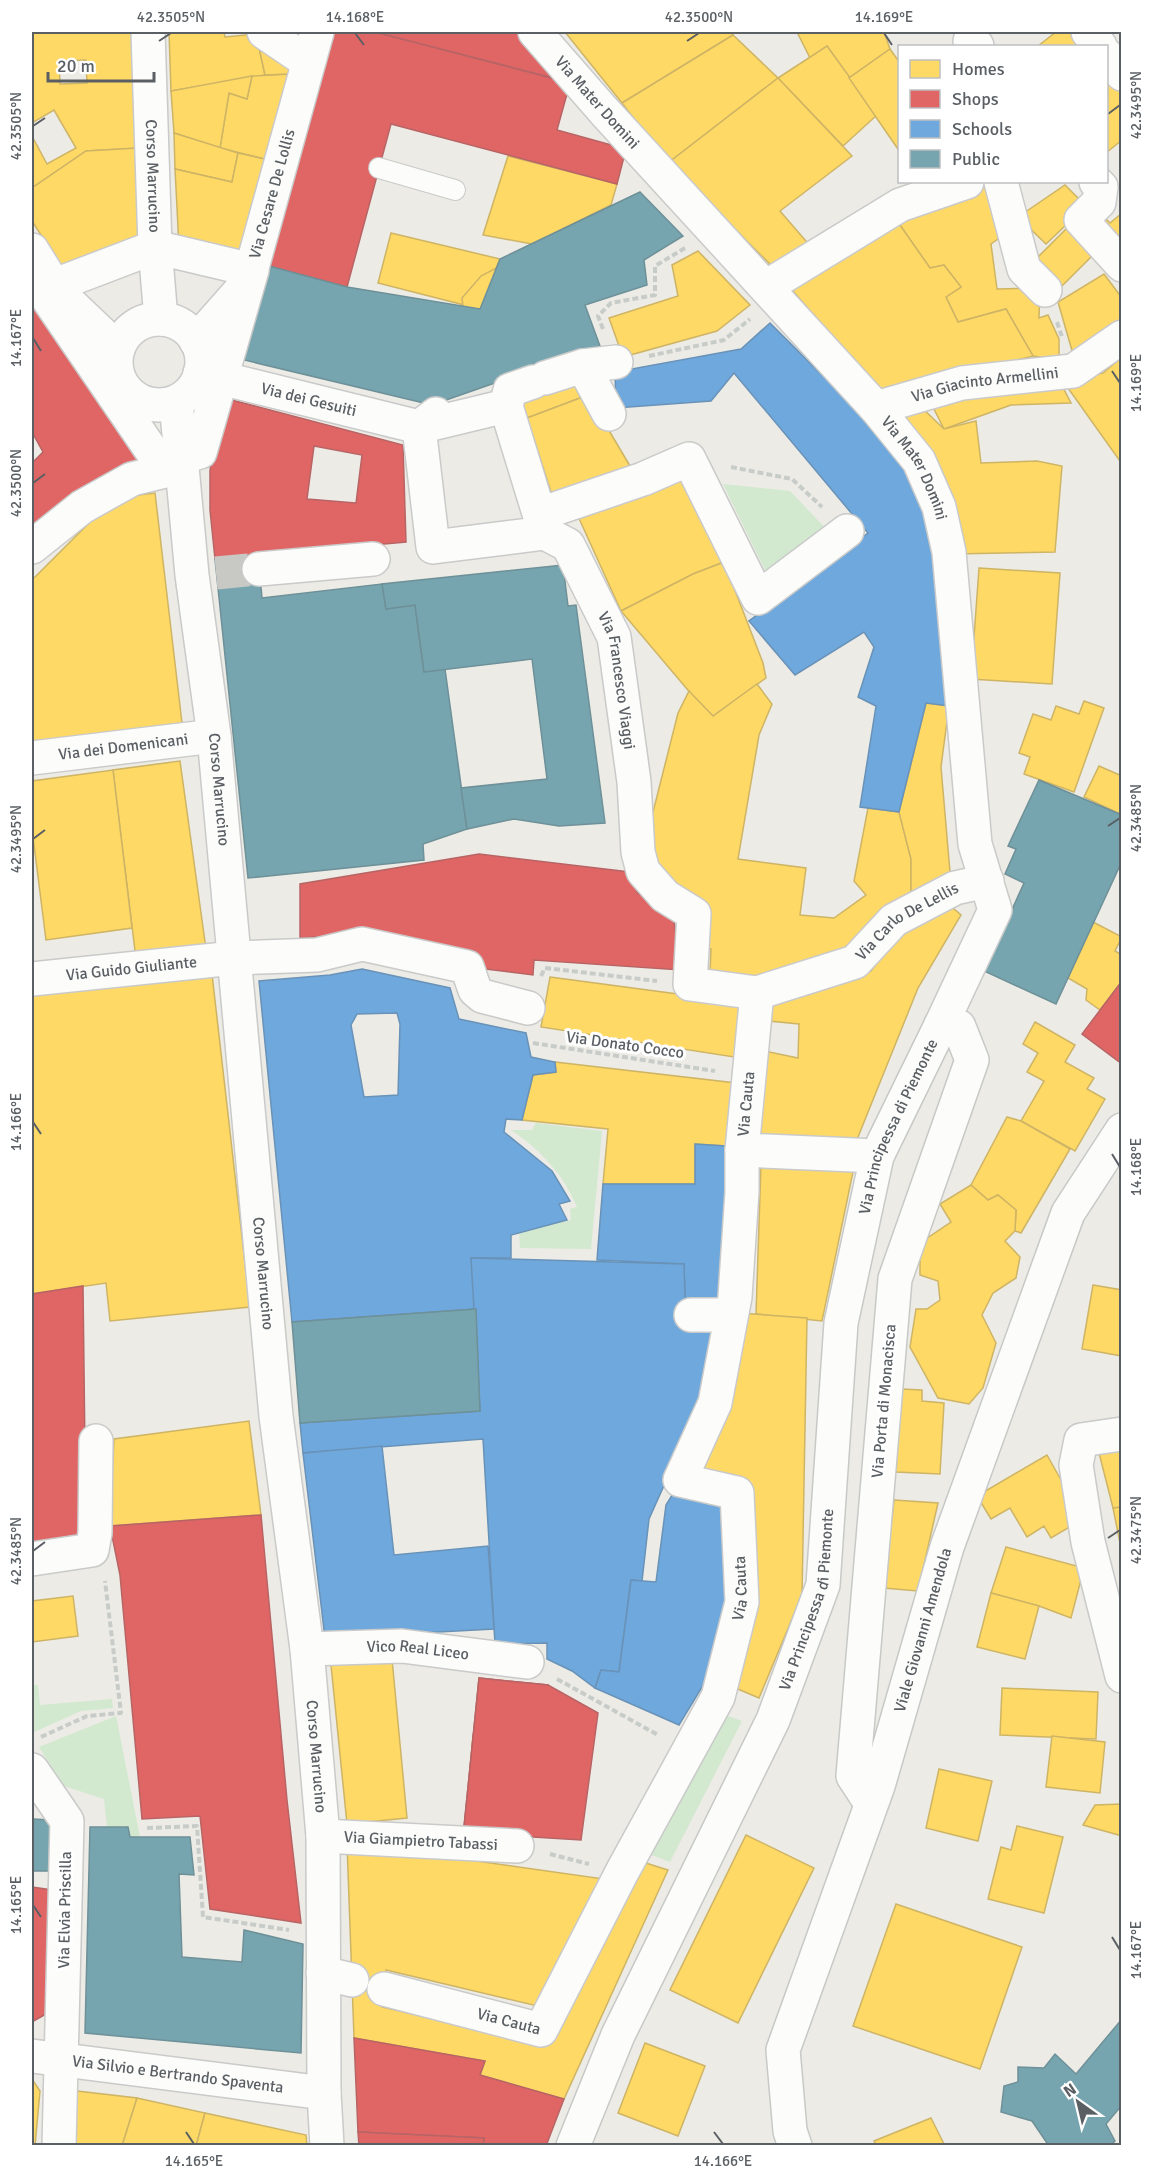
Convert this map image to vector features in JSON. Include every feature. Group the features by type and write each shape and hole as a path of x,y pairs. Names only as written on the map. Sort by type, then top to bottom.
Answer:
{"street":[{"name":"Corso Marrucino","path":"148,32 155,247 161,319"},
{"path":"264,32 312,46"},
{"name":"Via Mater Domini","path":"535,32 603,110 876,408 919,461 939,507 949,552 975,844 995,910 941,1025"},
{"path":"1088,32 1099,45"},
{"name":"Via Cesare De Lollis","path":"196,341 248,282 292,142 312,46"},
{"path":"1108,56 1122,74"},
{"path":"771,293 817,256 900,205 964,183"},
{"path":"1001,183 1024,269 1045,290"},
{"path":"1102,183 1099,202 1081,220 1122,265"},
{"path":"32,546 82,507 132,479 182,462 200,452 210,376 252,270 155,247 42,290 160,463 182,462"},
{"path":"32,250 59,293 118,349"},
{"path":"161,319 175,322 188,330 196,341 210,376 197,382 188,394 176,402 162,405 147,404 135,398 125,389 118,376 116,363 118,349 124,337 134,327 147,321 161,319"},
{"name":"Via Giacinto Armellini","path":"876,408 962,383 1073,371 1122,337"},
{"path":"616,362 583,366 419,427 433,547 543,524 689,459 758,598 848,531"},
{"path":"583,366 609,414"},
{"name":"Via dei Gesuiti","path":"210,376 419,427"},
{"path":"523,389 543,524"},
{"name":"Corso Marrucino","path":"176,402 182,462 204,574 214,736 276,1416 307,1649 323,1836 323,1930 337,1977 324,2093 327,2145"},
{"name":"Via Francesco Viaggi","path":"543,524 568,545 614,637 634,782 638,852 644,871 664,896 694,914 690,984"},
{"path":"259,569 373,559"},
{"name":"Via dei Domenicani","path":"32,758 214,736"},
{"name":"Via Carlo De Lellis","path":"690,984 757,993 855,962 894,920 955,888 987,881"},
{"name":"Via Guido Giuliante","path":"32,979 234,958 317,955 362,944 467,967 475,990 482,996 528,1008"},
{"name":"Via Cauta","path":"384,1989 541,2030 622,1872 718,1697 742,1602 737,1493 680,1480 715,1403 735,1297 742,1192 742,1150 757,993"},
{"name":"Via Principessa di Piemonte","path":"573,2145 618,2035 773,1720 824,1585 841,1323 877,1156 941,1025"},
{"name":"Via Porta di Monacisca","path":"870,1802 853,1776 895,1279 972,1060 959,1027 941,1025"},
{"name":"Viale Giovanni Amendola","path":"795,2145 790,2131 783,2050 880,1778 947,1547 1068,1213 1122,1130"},
{"path":"742,1150 877,1156"},
{"path":"691,1315 730,1315"},
{"path":"1122,1434 1081,1440 1076,1465 1088,1542 1122,1676"},
{"path":"32,1559 92,1550 95,1533 96,1441"},
{"name":"Vico Real Liceo","path":"307,1649 402,1646 527,1662"},
{"name":"Via Elvia Priscilla","path":"32,1770 67,1821 47,2058 59,2145"},
{"name":"Via Giampietro Tabassi","path":"323,1836 517,1846"},
{"name":"Via Silvio e Bertrando Spaventa","path":"47,2058 324,2093"}],"lane":[{"path":"379,168 455,190"}],"path":[{"path":"713,230 656,266 655,295 611,303 598,316 616,362 724,340 771,293"},
{"path":"1045,290 1073,371"},
{"path":"689,459 792,479 848,531"},
{"path":"528,1008 531,994 545,968 690,984"},
{"name":"Via Donato Cocco","path":"528,1008 534,1044 748,1075"},
{"path":"32,1742 87,1716 121,1713 104,1578"},
{"path":"527,1662 687,1751"},
{"path":"147,1828 197,1826 203,1917 306,1932 323,1930"},
{"path":"517,1846 622,1872"}],"green space":[{"path":"723,484 790,491 831,534 766,572"},
{"path":"536,1123 602,1131 591,1249 520,1248 519,1232 571,1220 570,1209 577,1207 558,1173 541,1154 511,1130 532,1130"},
{"path":"32,1685 38,1685 40,1705 112,1699 113,1708 81,1711 32,1733"},
{"path":"714,1711 742,1721 670,1862 641,1851"},
{"path":"116,1716 140,1837 130,1837 128,1827 107,1827 104,1799 64,1786 39,1747"}],"building: Homes":[{"path":"32,32 137,32 138,148 86,151 32,188 32,136 47,164 76,148 54,110 32,123","holes":["86,60 87,83 60,84 59,61"]},
{"path":"169,32 224,32 225,37 256,34 265,75 171,91"},
{"path":"565,32 731,32 733,35 622,103"},
{"path":"797,32 884,32 890,49 849,78 827,46 810,58"},
{"path":"1056,32 1074,32 1086,45 1039,45"},
{"path":"256,34 294,60 291,74 265,75"},
{"path":"733,35 778,78 668,163 622,103"},
{"path":"827,46 877,115 843,146 778,78"},
{"path":"890,49 898,60 898,149 849,78"},
{"path":"1108,72 1122,87 1122,140 1108,151"},
{"path":"291,74 269,160 220,148 229,93 247,99 252,76"},
{"path":"252,76 247,99 229,93 220,148 174,133 171,91"},
{"path":"778,78 852,156 780,211 812,248 776,270 668,163"},
{"path":"174,133 238,153 232,182 175,169"},
{"path":"138,148 138,247 64,271 32,221 32,188 86,151"},
{"path":"238,153 269,160 243,262 179,247 175,169 232,182"},
{"path":"508,156 617,184 611,205 532,244 483,235"},
{"path":"991,183 1005,234 991,244 997,289 1040,288 1039,318 1048,315 1059,339 1059,360 1033,356 1006,309 958,322 946,297 961,287 944,265 930,268 895,218"},
{"path":"1065,185 1086,206 1046,244 1018,217"},
{"path":"1122,213 1122,258 1090,224 1101,214 1110,223"},
{"path":"895,218 930,268 944,265 961,287 946,297 958,322 1006,309 1033,356 883,396 787,284"},
{"path":"1068,227 1095,253 1056,292 1030,265"},
{"path":"391,233 500,259 480,309 378,283"},
{"path":"560,234 590,299 574,306 587,345 442,396 447,353 466,334 462,298 481,276"},
{"path":"698,251 750,305 717,331 623,357 609,318 678,296 672,265"},
{"path":"1104,274 1122,298 1122,320 1073,354 1058,302"},
{"path":"1122,357 1122,464 1063,381 1103,373"},
{"path":"577,377 588,395 527,418 520,396"},
{"path":"1058,378 1071,403 1011,405 944,429 932,405"},
{"path":"588,395 630,466 553,498 527,418"},
{"path":"920,406 944,429 976,421 981,463 1037,461 1062,466 1055,552 951,554 898,424"},
{"path":"686,470 724,562 693,574 621,611 577,514"},
{"path":"155,493 182,723 32,742 32,580 114,498"},
{"path":"724,562 763,663 766,678 713,716 698,702 621,611 693,574"},
{"path":"979,568 1060,573 1052,684 971,679"},
{"path":"757,684 772,704 759,735 738,859 806,868 800,915 834,918 866,895 854,881 868,808 899,812 911,859 911,896 840,954 771,982 710,974 711,949 699,949 650,855 652,816 678,713 689,691 713,716"},
{"path":"1084,701 1104,708 1074,792 1024,774 1030,757 1019,753 1033,714 1051,720 1056,706 1079,714"},
{"path":"926,703 949,706 941,767 950,872 911,896 911,859 899,812"},
{"path":"180,761 206,949 136,959 113,770"},
{"path":"1099,766 1122,776 1122,815 1084,797"},
{"path":"113,770 132,928 46,940 32,829 32,781"},
{"path":"947,903 961,915 918,988 856,1142 754,1136 760,1050 798,1058 799,1024 769,1021 774,994 871,971 902,925"},
{"path":"1093,922 1122,937 1115,951 1122,955 1122,981 1100,1010 1086,1000 1087,989 1068,978"},
{"path":"212,974 250,1307 110,1321 106,1283 32,1294 32,996"},
{"path":"550,977 745,1003 734,1057 541,1027"},
{"path":"1035,1022 1075,1045 1065,1062 1094,1078 1087,1089 1105,1099 1075,1151 1021,1121 1044,1081 1027,1072 1038,1053 1023,1044"},
{"path":"555,1062 736,1083 726,1146 695,1144 695,1184 603,1184 608,1129 522,1120 533,1075 556,1072"},
{"path":"1007,1117 1021,1121 1070,1149 1021,1233 1015,1231 1016,1210 998,1195 988,1200 971,1185"},
{"path":"761,1165 853,1172 822,1321 756,1314"},
{"path":"971,1185 988,1200 998,1195 1016,1210 1015,1231 1005,1241 1020,1257 1016,1278 993,1293 982,1315 996,1343 983,1388 969,1404 938,1398 910,1347 916,1309 927,1309 940,1300 938,1281 920,1275 920,1243 951,1222 940,1204"},
{"path":"1093,1285 1122,1290 1122,1356 1082,1349"},
{"path":"740,1313 807,1318 802,1595 759,1698 733,1687 749,1483 699,1470"},
{"path":"901,1389 922,1390 922,1401 944,1403 940,1474 896,1472"},
{"path":"249,1421 261,1515 110,1526 114,1439"},
{"path":"1098,1449 1122,1449 1122,1507 1113,1508"},
{"path":"1047,1455 1083,1519 1051,1538 1044,1526 1027,1537 1010,1508 991,1519 977,1496"},
{"path":"894,1500 938,1503 918,1591 884,1588"},
{"path":"1122,1507 1122,1553 1113,1508"},
{"path":"1006,1547 1084,1568 1071,1618 1039,1606 991,1593"},
{"path":"991,1593 1039,1606 1025,1659 977,1647"},
{"path":"73,1596 78,1636 32,1642 32,1601"},
{"path":"392,1659 407,1818 347,1824 331,1665"},
{"path":"1002,1688 1098,1692 1096,1739 1000,1735"},
{"path":"488,1692 533,1696 521,1817 479,1813 483,1770 470,1769 473,1735 484,1736"},
{"path":"1052,1736 1105,1742 1100,1793 1046,1787"},
{"path":"939,1769 992,1781 978,1841 926,1828"},
{"path":"1122,1804 1122,1836 1083,1825 1095,1805"},
{"path":"1017,1826 1063,1837 1044,1913 988,1899 1001,1847 1011,1850"},
{"path":"746,1835 814,1868 738,2023 670,1990"},
{"path":"347,1843 611,1880 546,2008 386,1970 382,2007 542,2044 636,1860 668,1870 564,2099 480,2075 485,2061 354,2038"},
{"path":"896,1904 1022,1947 980,2069 853,2026"},
{"path":"645,2043 705,2066 678,2136 618,2113"},
{"path":"32,2079 40,2091 35,2146 32,2146"},
{"path":"77,2091 137,2098 122,2146 70,2146"},
{"path":"137,2098 205,2113 196,2146 122,2146"},
{"path":"205,2113 306,2135 307,2146 196,2146"},
{"path":"931,2118 945,2146 876,2146 874,2141"}],"building: Shops":[{"path":"327,32 375,32 570,83 557,130 626,149 617,184 391,124 347,287 265,265"},
{"path":"375,32 521,32 561,80"},
{"path":"32,283 149,455 32,530 32,463 43,452 32,432"},
{"path":"228,399 403,445 406,542 215,559 210,510 210,471 214,436","holes":["314,446 362,455 356,503 307,499"]},
{"path":"479,854 638,873 637,893 672,907 681,970 534,960 533,975 478,968 474,951 360,934 300,938 300,884"},
{"path":"1122,981 1122,1064 1082,1034"},
{"path":"83,1286 86,1536 32,1545 32,1294"},
{"path":"261,1515 287,1800 301,1923 210,1909 200,1816 142,1819 120,1575 110,1526"},
{"path":"479,1678 548,1685 532,1839 464,1827"},
{"path":"479,1678 548,1685 598,1713 581,1840 500,1835 464,1827"},
{"path":"32,1887 52,1890 46,2014 32,2022"},
{"path":"354,2038 485,2061 480,2075 564,2099 546,2146 483,2146 484,2138 358,2132"},
{"path":"358,2132 484,2138 483,2146 359,2146"}],"building: Schools":[{"path":"770,323 892,445 925,488 949,706 926,703 899,812 860,807 876,706 858,697 874,647 864,632 795,675 749,621 868,533 734,373 711,401 616,408 615,372 741,349"},
{"path":"362,969 450,988 459,1019 526,1033 531,1057 555,1062 556,1072 533,1075 522,1120 506,1119 504,1132 552,1171 570,1201 559,1204 567,1220 511,1235 511,1258 471,1258 476,1309 292,1322 259,981 330,975","holes":["397,1013 400,1024 398,1095 364,1097 351,1025 357,1014"]},
{"path":"695,1144 726,1146 727,1196 722,1304 685,1301 684,1264 597,1260 603,1184 695,1184"},
{"path":"471,1258 684,1264 686,1329 718,1328 701,1403 649,1519 642,1581 631,1580 619,1672 601,1670 595,1688 572,1671 547,1659 547,1643 495,1644 483,1439 303,1453 300,1423 480,1411"},
{"path":"382,1446 394,1555 488,1546 494,1629 325,1638 303,1453"},
{"path":"677,1487 727,1498 731,1590 710,1674 679,1725 595,1688 601,1670 619,1672 631,1580 656,1582 666,1505"}],"building: Public":[{"path":"640,192 683,236 644,260 647,285 585,305 600,346 432,405 240,359 265,265 347,287 480,309 500,259"},
{"path":"258,555 262,598 382,584 386,609 415,605 424,672 445,669 467,829 423,844 424,860 248,878 215,559"},
{"path":"563,565 568,606 576,605 605,823 559,826 514,819 467,829 461,788 547,779 532,659 424,672 415,605 386,609 382,584"},
{"path":"1039,780 1122,815 1122,861 1056,1004 984,971 1024,883 1005,874 1016,849 1008,846"},
{"path":"476,1309 480,1411 300,1423 292,1322"},
{"path":"32,1819 52,1820 53,1871 32,1871"},
{"path":"90,1827 128,1827 130,1837 190,1837 194,1875 179,1874 182,1957 242,1962 244,1930 303,1944 301,2053 85,2033"},
{"path":"1122,2019 1122,2105 1106,2124 1115,2141 1109,2146 1049,2146 1032,2121 1001,2112 1004,2086 1018,2082 1018,2067 1044,2068 1055,2054 1076,2074"}],"tunnel":[{"path":"216,573 259,569"}]}
